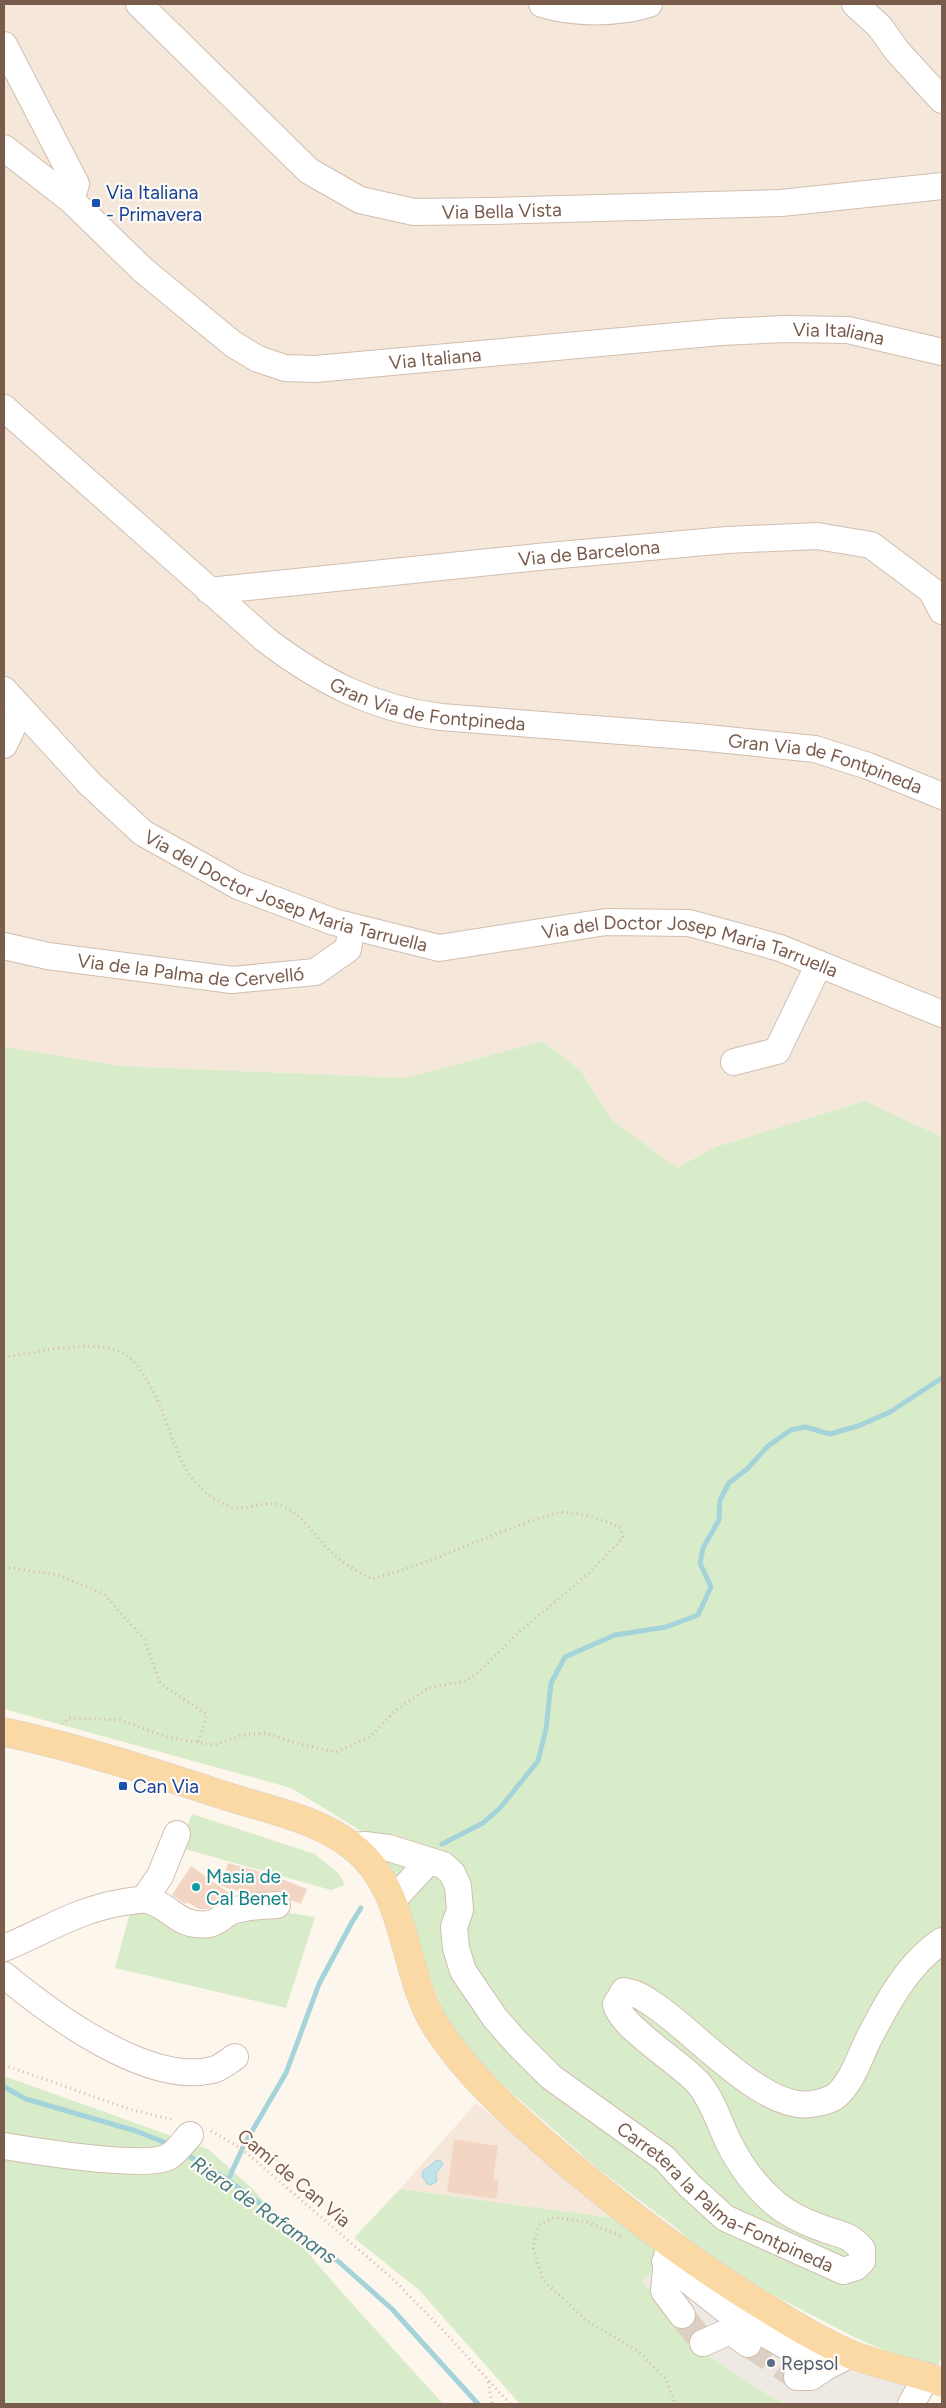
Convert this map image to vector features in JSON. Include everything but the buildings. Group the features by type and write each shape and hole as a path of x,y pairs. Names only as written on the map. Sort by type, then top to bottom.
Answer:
{"main road":[{"path":"4,1732 46,1741 291,1816 327,1830 352,1846 370,1864 383,1881 393,1900 423,2000 435,2025 454,2052 493,2094 547,2145 667,2253 731,2286 786,2320 851,2354 935,2379"}],"street":[{"name":"Via Bella Vista","path":"138,4 309,171 360,200 414,212 492,212 781,203 942,186"},
{"path":"542,4 595,11 628,10 649,4"},
{"path":"855,4 880,27 896,51 942,100"},
{"path":"4,44 76,184 71,200"},
{"name":"Via Italiana","path":"4,148 71,200 143,270 194,314 233,344 258,359 285,368 315,369 721,332 785,330 848,330 942,352"},
{"name":"Gran Via de Fontpineda","path":"4,408 209,591 295,662 354,694 410,713 815,749 868,766 942,796"},
{"name":"Via de Barcelona","path":"209,591 727,540 817,536 870,545 939,591"},
{"path":"4,745 11,703"},
{"name":"Via del Doctor Josep Maria Tarruella","path":"11,703 90,784 143,833 238,886 334,922 439,948 606,922 689,923 780,948 942,1014"},
{"name":"Via de la Palma de Cervelló","path":"4,946 48,956 232,980 315,972 348,949 352,927"},
{"path":"734,1062 777,1050 819,964"},
{"path":"144,1900 160,1876 177,1834"},
{"name":"Carretera la Palma-Fontpineda","path":"352,1846 365,1845 389,1848 443,1865 452,1873 458,1886 460,1910 454,1927 456,1948 463,1971 495,2018 544,2070 664,2158 690,2186 725,2218 843,2271 856,2267 862,2261 862,2249 844,2234 821,2228 789,2213 761,2190 744,2171 710,2099 685,2070 636,2031 617,2011 616,2004 624,1991 635,1992 669,2015 764,2092 790,2102 810,2104 835,2097 851,2077 893,1996 917,1962 942,1941"},
{"path":"393,1900 429,1861"},
{"path":"4,1948 72,1915 100,1906 144,1900 154,1902 175,1917 192,1924 212,1924 231,1911 251,1906 277,1905"},
{"path":"4,1975 38,2004 136,2061 181,2073 213,2070 235,2057"},
{"path":"4,2146 56,2155 151,2162 169,2157 192,2129"},
{"path":"667,2253 664,2291 682,2315"},
{"path":"667,2253 736,2330 824,2368"},
{"path":"731,2286 736,2330"},
{"path":"703,2343 736,2330"},
{"path":"797,2377 811,2377 851,2354"},
{"path":"911,2404 935,2379"}],"path":[{"path":"4,1357 93,1347 124,1354 140,1370 163,1411 184,1468 206,1493 220,1502 236,1508 268,1503 284,1506 308,1527 338,1559 372,1579 441,1557 478,1541 556,1513 569,1511 609,1522 621,1528 623,1538 589,1573 519,1632 480,1671 466,1681 428,1688 395,1711 370,1737 336,1752 299,1744 265,1733 243,1735 214,1745 166,1737 120,1720 69,1718 46,1741"},
{"path":"4,1566 58,1575 104,1594 144,1638 160,1683 207,1715 198,1743"},
{"name":"Camí de Can Via","path":"4,2065 192,2129 242,2149 394,2280 441,2328 510,2404"},
{"path":"629,2240 587,2222 555,2217 539,2225 533,2247 543,2280 587,2321 638,2351 666,2379 674,2404"},
{"path":"488,2381 492,2404"}],"shaded area":[{"path":"4,4 942,4 942,1137 865,1101 715,1147 677,1168 611,1119 581,1071 543,1041 406,1078 121,1066 4,1047"},
{"path":"476,2103 620,2219 400,2189"},
{"path":"670,2259 909,2383 902,2404 787,2404 778,2401 696,2348 642,2280"}],"green space":[{"path":"543,1041 581,1071 611,1119 677,1168 715,1147 865,1101 942,1137 942,2355 936,2372 854,2337 724,2269 675,2227 597,2168 475,2060 465,2049 450,2024 412,1931 378,1858 389,1848 291,1788 4,1709 4,1047 121,1066 406,1078"},
{"path":"192,1814 315,1854 338,1873 345,1885 331,1890 178,1847"},
{"path":"132,1905 180,1928 278,1911 315,1917 286,2008 115,1968"},
{"path":"4,2076 208,2149 254,2190 338,2288 443,2404 4,2404"},
{"path":"400,2189 620,2219 670,2259 642,2280 696,2348 778,2401 787,2404 520,2404 419,2290 354,2238"}],"water":[{"path":"437,2160 441,2161 443,2165 436,2173 437,2181 431,2185 427,2184 422,2176 423,2171"}],"waterway":[{"path":"442,1844 483,1823 500,1808 538,1761 546,1729 551,1683 565,1657 615,1635 666,1627 698,1615 711,1587 700,1563 703,1548 719,1520 720,1500 729,1483 747,1469 768,1446 791,1430 805,1427 830,1434 858,1426 890,1412 942,1378"},
{"path":"228,2180 244,2145 286,2073 319,1984 361,1908"},
{"name":"Riera de Rafamans","path":"4,2087 26,2099 136,2131 171,2145"},
{"name":"Riera de Rafamans","path":"184,2153 228,2180 339,2262 392,2309 478,2404"}],"tunnel":[{"path":"682,2315 703,2343"},
{"path":"748,2344 797,2377"}],"place":[{"name":"Via Italiana - Primavera","path":"96,203"},
{"name":"Can Via","path":"123,1786"},
{"name":"Masia de Cal Benet","path":"196,1887"},
{"name":"Repsol","path":"771,2363"}]}
